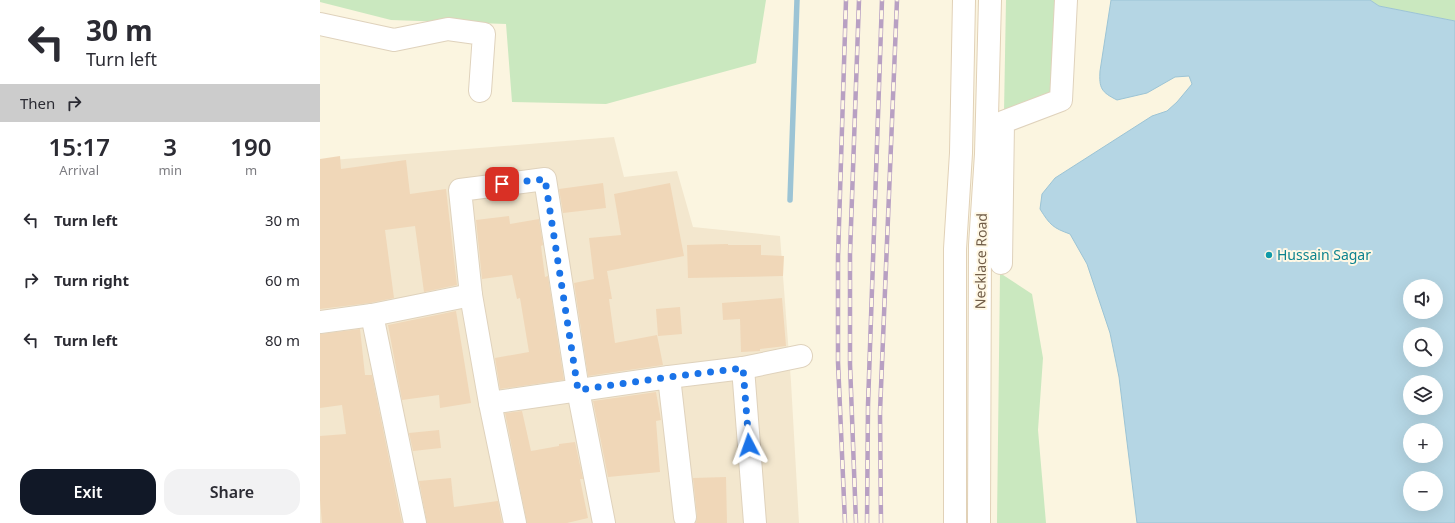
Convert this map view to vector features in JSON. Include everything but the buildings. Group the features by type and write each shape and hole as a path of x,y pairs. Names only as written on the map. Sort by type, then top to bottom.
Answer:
{"street":[{"name":"Necklace Road","path":"955,523 955,249 961,153 964,0"},
{"name":"Necklace Road","path":"979,523 980,245 986,154 990,0"},
{"path":"1001,263 1003,122 1061,100 1066,0"},
{"path":"320,24 394,40 448,29 484,34 480,91"},
{"path":"515,523 490,403 471,295 460,190 545,179 578,390 604,523"},
{"path":"320,322 372,315 471,295"},
{"path":"372,315 415,523"},
{"path":"490,403 669,377 743,368 801,356"},
{"path":"743,368 755,523"},
{"path":"669,377 685,517"}],"shaded area":[{"path":"614,137 624,177 677,171 693,227 780,236 791,382 799,523 320,523 320,161"}],"green space":[{"path":"320,0 766,0 756,63 606,104 512,102 506,24 391,20 320,2"},
{"path":"1006,0 1062,0 1052,96 1004,112"},
{"path":"1370,0 1455,0 1455,21 1379,6"},
{"path":"1000,273 1032,294 1043,358 1038,430 1046,523 997,523"}],"water":[{"name":"Hussain Sagar","path":"1111,0 1370,0 1379,6 1455,21 1455,523 1137,523 1119,377 1110,333 1087,264 1070,234 1052,225 1040,209 1042,194 1055,178 1152,116 1167,111 1177,102 1192,84 1189,76 1175,77 1147,93 1117,100 1104,92 1100,82 1100,71"}],"waterway":[{"path":"790,200 797,0"}],"railway":[{"path":"845,523 838,362 838,257 846,0"},
{"path":"856,523 850,364 850,254 859,0"},
{"path":"867,523 868,405 882,0"},
{"path":"881,523 880,412 897,0"}],"place":[{"name":"Hussain Sagar","path":"1269,255"}],"route":[{"path":"502,184 545,179 578,390 743,368 749,445"}]}
